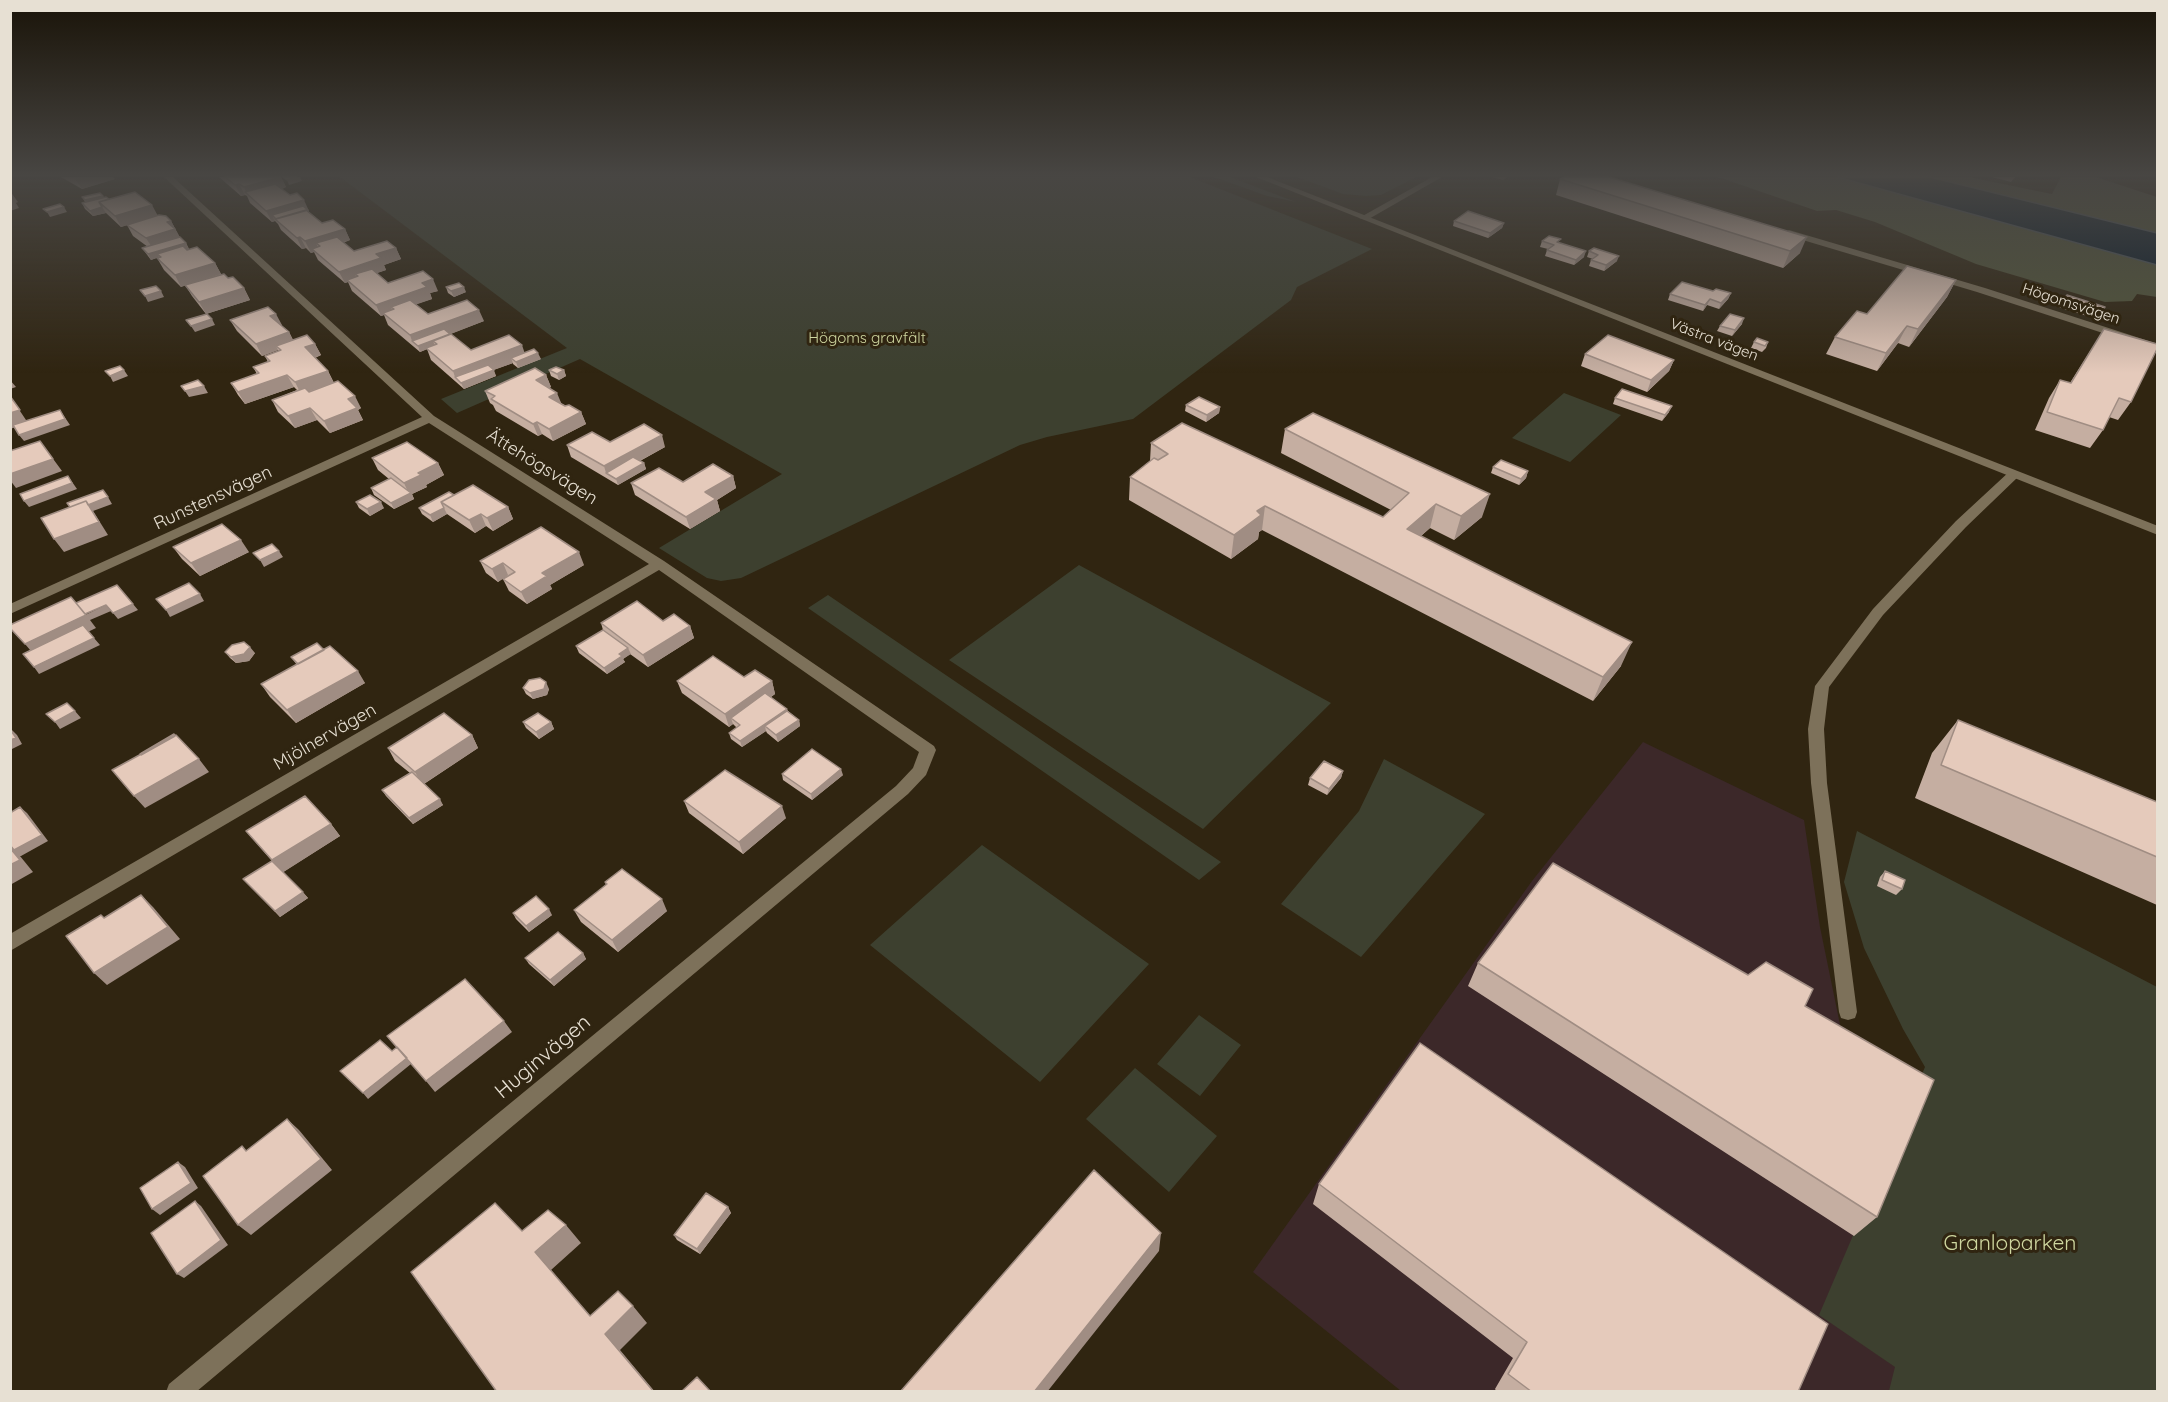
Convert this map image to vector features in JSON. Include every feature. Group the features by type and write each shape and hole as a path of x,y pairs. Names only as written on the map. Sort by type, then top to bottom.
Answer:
{"street":[{"name":"Ättehögsvägen","path":"239,242 430,418 659,564 928,750"},
{"name":"Västra vägen","path":"1426,242 2157,531"},
{"name":"Högomsvägen","path":"1822,242 1969,286 2157,348"},
{"name":"Runstensvägen","path":"12,605 430,418"},
{"path":"1848,1012 1819,783 1816,729 1822,686 1885,604 1961,524 2014,474"},
{"name":"Mjölnervägen","path":"10,943 659,564"},
{"name":"Huginvägen","path":"177,1392 902,790 920,771 928,750"}],"shaded area":[{"path":"1643,742 1804,820 1820,927 1844,1044 1916,1091 1821,1315 1897,1368 1890,1391 1401,1391 1253,1272 1532,881"}],"green space":[{"name":"Högoms gravfält","path":"427,242 1355,242 1372,249 1297,287 1291,300 1133,419 1020,445 741,578 721,581 707,578 659,548 782,474 580,359 457,413 441,399 567,348"},
{"path":"1924,242 2075,242 2157,265 2157,297 2137,294 2132,301 2105,302 1976,264"},
{"path":"1564,393 1621,415 1570,462 1512,438"},
{"path":"1079,565 1331,703 1203,829 949,660"},
{"path":"828,595 1221,862 1199,880 808,608"},
{"path":"1384,759 1485,814 1361,957 1281,904 1359,811"},
{"name":"Granloparken","path":"1857,831 2157,987 2157,1391 1889,1391 1895,1367 1819,1315 1925,1067 1903,1029 1864,948 1844,882"},
{"path":"982,845 1149,964 1040,1082 870,945"},
{"path":"1199,1015 1241,1045 1200,1096 1157,1064"},
{"path":"1135,1068 1217,1136 1169,1192 1086,1119"}],"water":[{"path":"2075,242 2157,242 2157,265"}],"building":[{"path":"161,242 186,243 148,254 142,248"},
{"path":"344,242 354,251 382,242 389,242 396,248 376,254 381,258 339,272 312,249 320,246 316,243"},
{"path":"1546,242 1558,242 1586,251 1576,260 1547,250 1554,245"},
{"path":"1763,242 1800,242 1790,251"},
{"path":"183,246 187,250 197,247 215,263 175,275 157,258 161,257 157,254"},
{"path":"1594,248 1619,256 1606,265 1591,260 1598,255 1589,251"},
{"path":"1907,266 1956,280 1918,329 1907,326 1886,353 1835,337 1857,311 1867,314"},
{"path":"372,269 388,283 423,271 433,279 422,283 427,287 376,305 347,280 358,276 355,274"},
{"path":"224,274 228,278 233,277 244,288 199,302 185,285"},
{"path":"1682,282 1713,291 1716,289 1731,293 1721,303 1710,299 1705,305 1670,294"},
{"path":"459,283 464,287 451,291 446,287"},
{"path":"156,286 161,291 145,296 140,290"},
{"path":"2067,295 2105,307 2101,313 2062,301"},
{"path":"410,300 428,314 467,300 479,310 410,335 383,313 394,309 391,307"},
{"path":"268,307 276,314 270,316 289,332 256,344 230,320"},
{"path":"207,314 212,319 191,326 186,320"},
{"path":"1730,314 1744,318 1735,330 1720,326"},
{"path":"444,329 450,334 418,346 412,341"},
{"path":"2104,329 2157,344 2157,349 2131,402 2119,398 2103,430 2047,412 2060,380 2071,383"},
{"path":"451,334 471,350 509,335 522,345 453,371 426,348 437,344 433,341"},
{"path":"307,335 315,344 305,347 328,371 295,382 287,375 238,392 231,383 259,373 253,367 270,361 265,356 281,350 276,346"},
{"path":"1608,335 1674,360 1651,380 1585,354"},
{"path":"1757,338 1768,342 1765,346 1754,342"},
{"path":"534,349 538,353 516,362 511,358"},
{"path":"488,365 494,370 461,383 455,377"},
{"path":"120,366 124,370 110,376 105,371"},
{"path":"556,367 564,370 557,374 549,370"},
{"path":"535,368 546,375 536,380 557,393 549,397 581,412 549,429 537,422 533,424 491,399 495,396 485,391"},
{"path":"198,380 204,386 185,391 181,386"},
{"path":"338,381 355,396 348,399 357,408 324,421 310,408 288,416 272,400 305,388 309,392"},
{"path":"1622,389 1672,406 1665,415 1615,398"},
{"path":"10,396 20,410 10,413"},
{"path":"1199,397 1220,407 1207,415 1186,405"},
{"path":"60,410 65,419 19,435 13,425"},
{"path":"1313,413 1490,494 1461,516 1436,504 1407,529 1632,642 1603,677 1265,506 1257,511 1261,515 1234,535 1130,477 1154,458 1158,460 1168,454 1151,443 1182,423 1383,517 1409,493 1285,429"},
{"path":"644,424 662,435 604,466 567,445 592,432 610,442"},
{"path":"40,441 53,459 10,474 10,451"},
{"path":"407,442 438,463 404,483 372,458"},
{"path":"633,457 644,463 616,479 606,473"},
{"path":"1501,460 1528,471 1521,479 1493,467"},
{"path":"713,464 733,476 705,492 716,499 686,517 631,483 659,468 683,482"},
{"path":"68,476 72,483 24,501 20,494"},
{"path":"391,478 411,493 391,503 371,488"},
{"path":"473,485 508,507 487,518 481,514 469,520 441,502"},
{"path":"103,490 108,497 88,505 86,501 70,507 67,503"},
{"path":"449,492 454,495 441,502 444,508 430,515 419,508"},
{"path":"370,495 381,502 367,509 356,502"},
{"path":"86,501 99,522 54,539 41,518"},
{"path":"222,524 241,540 191,563 173,547"},
{"path":"541,527 579,552 542,573 547,576 521,592 503,579 515,572 503,563 492,569 480,561"},
{"path":"272,544 279,551 260,560 253,553"},
{"path":"189,583 200,594 166,610 156,599"},
{"path":"117,585 133,604 113,613 106,605 85,614 76,603"},
{"path":"71,597 86,615 25,644 10,628 10,625"},
{"path":"637,601 663,621 674,614 690,626 643,655 601,623"},
{"path":"83,625 94,638 34,667 23,654"},
{"path":"603,630 628,648 619,654 622,656 604,668 576,646"},
{"path":"244,642 250,647 244,654 231,657 225,652 232,645"},
{"path":"317,643 324,650 298,664 291,657"},
{"path":"330,646 358,671 287,710 261,684"},
{"path":"713,656 744,677 755,670 772,681 725,714 677,681"},
{"path":"540,678 546,682 544,689 530,693 523,688 529,680"},
{"path":"765,693 787,709 740,741 729,733 740,725 731,718"},
{"path":"67,703 75,711 55,722 46,714"},
{"path":"787,711 799,720 776,735 765,726"},
{"path":"444,713 472,735 415,772 388,748"},
{"path":"538,713 551,722 536,732 523,722"},
{"path":"1958,720 2157,802 2157,857 1941,765"},
{"path":"10,729 16,738 10,740"},
{"path":"174,734 175,736 140,754"},
{"path":"176,735 199,759 134,796 112,770"},
{"path":"812,749 841,769 811,794 782,774"},
{"path":"1324,761 1343,771 1329,789 1310,778"},
{"path":"725,770 782,806 739,842 684,801"},
{"path":"412,772 440,799 409,818 382,790"},
{"path":"305,796 331,824 272,860 246,831"},
{"path":"20,807 42,835 14,850 10,845 10,813"},
{"path":"10,848 20,860 10,865"},
{"path":"272,861 303,892 275,911 243,879"},
{"path":"1553,863 1748,975 1766,962 1813,989 1805,1006 1934,1080 1877,1217 1478,963"},
{"path":"622,869 662,899 612,940 574,910"},
{"path":"1885,871 1905,880 1902,889 1882,880"},
{"path":"141,895 168,927 94,973 66,936 101,915 104,918"},
{"path":"536,896 549,909 526,926 513,913"},
{"path":"558,932 583,953 550,980 525,958"},
{"path":"465,979 504,1021 426,1081 387,1036"},
{"path":"380,1040 392,1051 397,1047 407,1058 363,1093 340,1071"},
{"path":"1420,1043 1828,1324 1798,1392 1532,1392 1508,1374 1527,1342 1319,1184"},
{"path":"287,1119 321,1159 238,1225 203,1176 242,1146 246,1151"},
{"path":"178,1162 191,1183 152,1209 140,1188"},
{"path":"1094,1170 1161,1233 1034,1392 900,1392"},
{"path":"706,1193 728,1207 697,1249 674,1235"},
{"path":"195,1201 221,1240 177,1274 151,1233"},
{"path":"495,1203 522,1231 548,1210 566,1225 535,1252 590,1316 618,1291 633,1306 605,1334 654,1392 497,1392 411,1272"},
{"path":"697,1377 711,1392 681,1392"}]}
